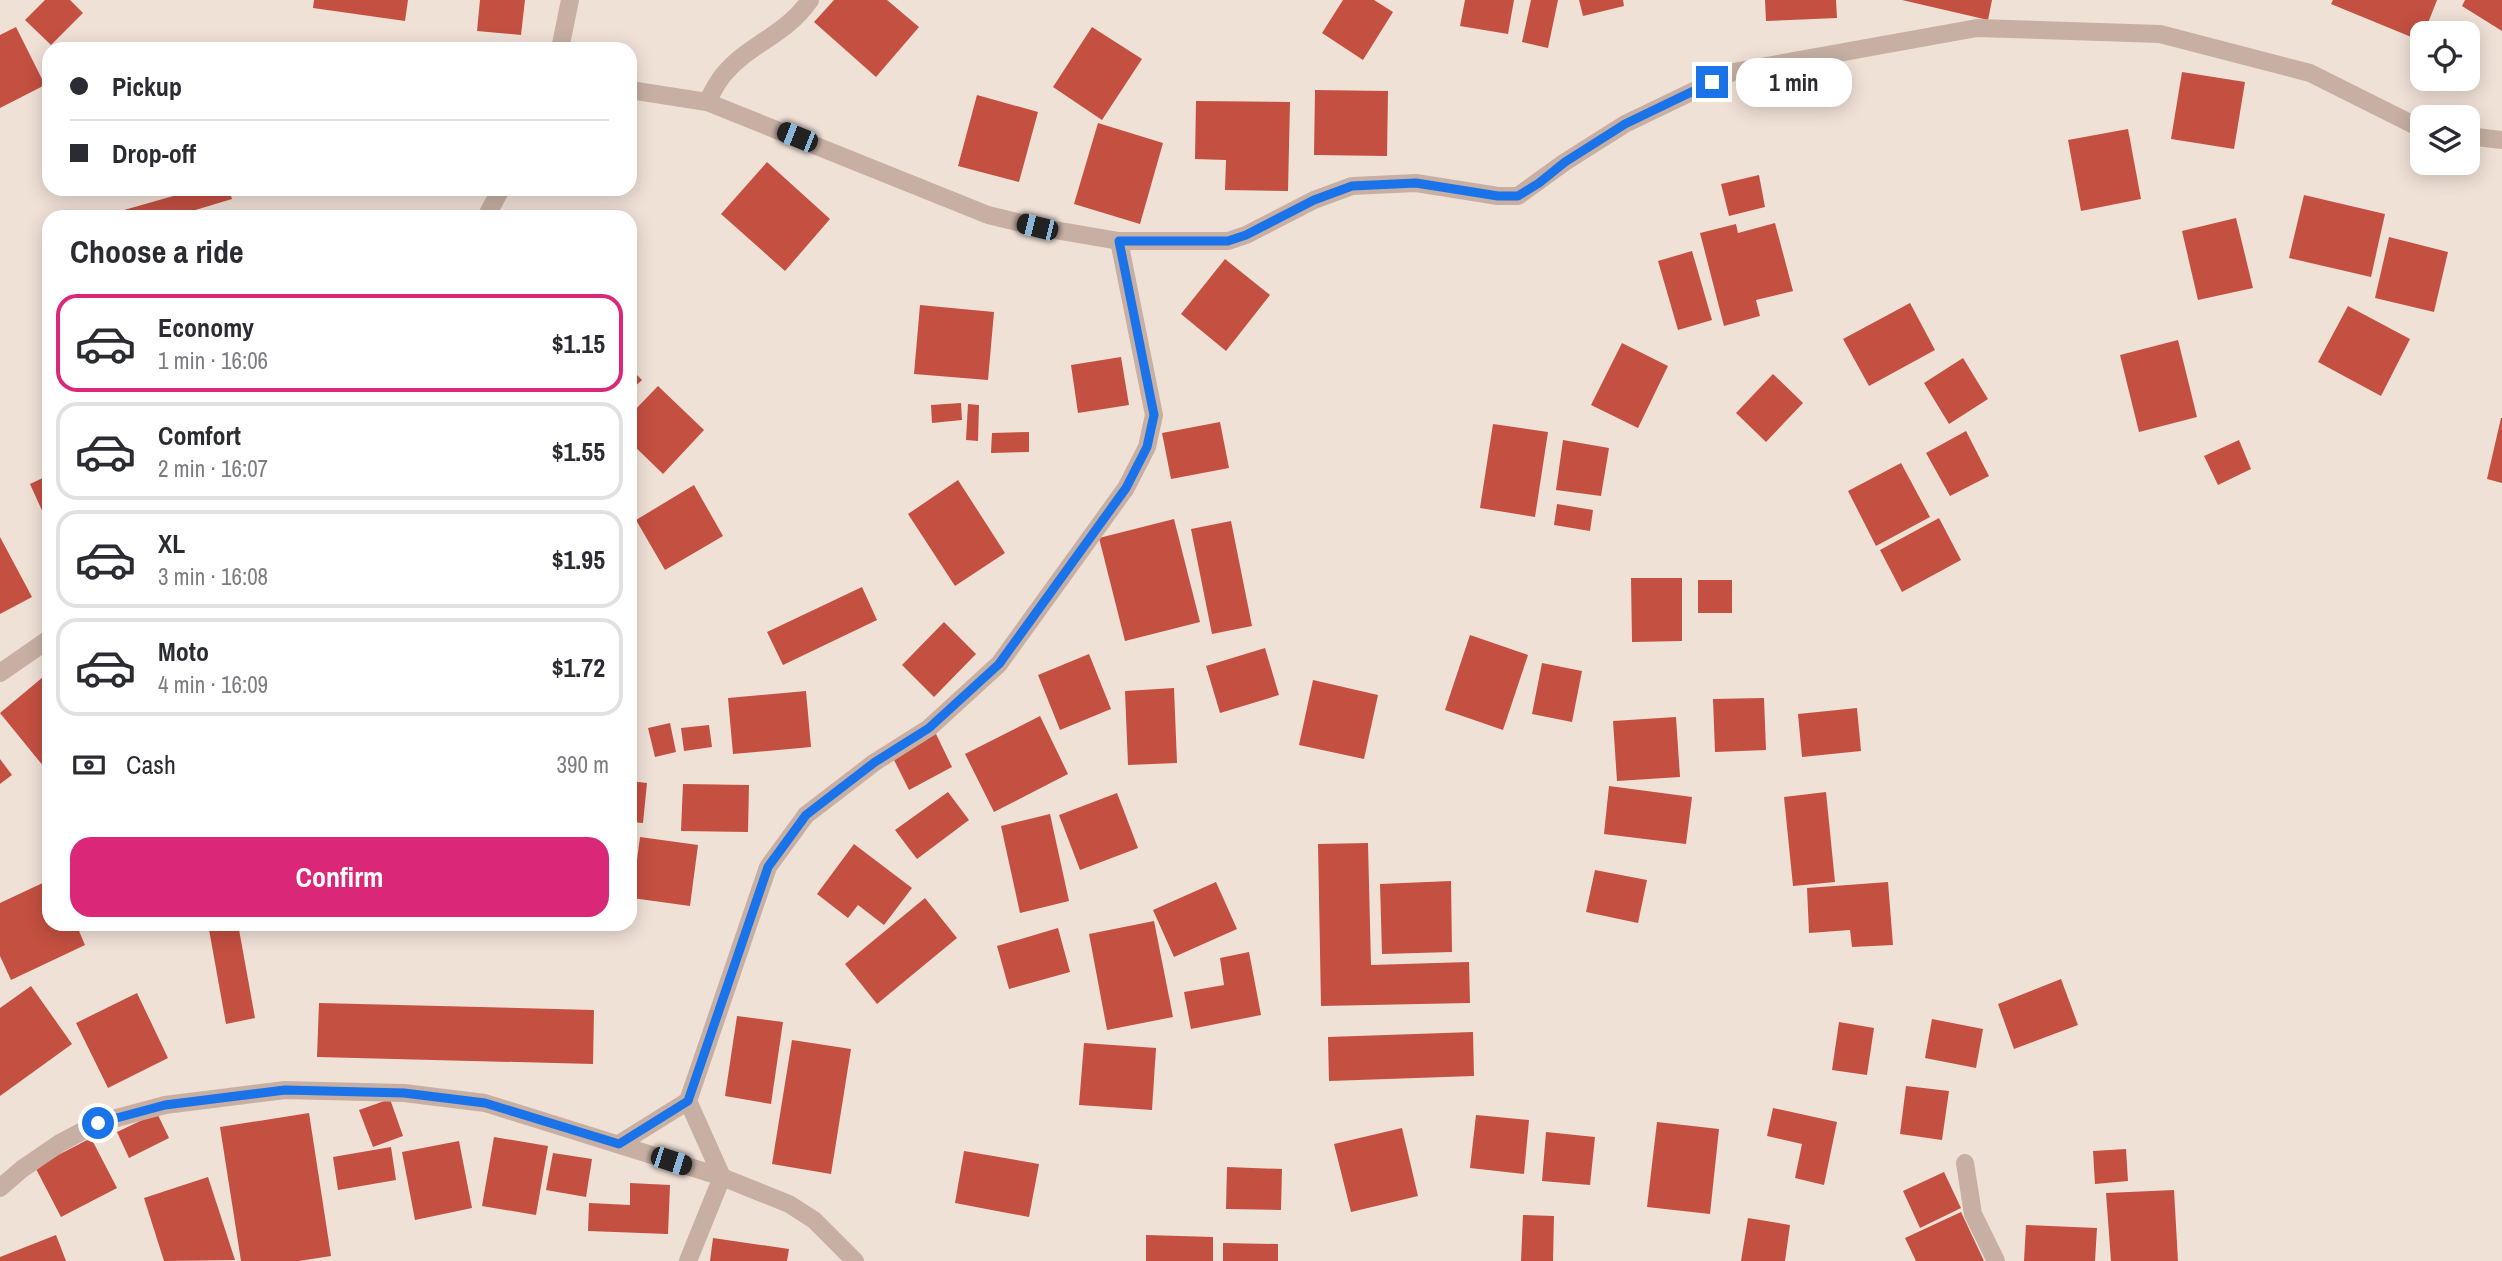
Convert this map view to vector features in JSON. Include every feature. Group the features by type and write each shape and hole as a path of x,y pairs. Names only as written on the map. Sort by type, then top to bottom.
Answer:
{"street":[{"path":"561,42 570,0"},
{"path":"707,102 724,74 750,50 783,30 810,0"},
{"path":"637,91 707,102 988,215 1037,227 1119,241 1228,241 1246,235 1314,200 1352,186 1416,183 1498,196 1518,196 1625,124 1733,72 1977,28 2160,34 2310,73 2410,123"},
{"path":"2480,137 2502,140"},
{"path":"619,1144 688,1101 768,867 806,815 875,762 929,728 999,664 1126,488 1147,447 1154,415 1119,241"},
{"path":"0,673 42,644"},
{"path":"0,1188 22,1168 60,1143 98,1123 165,1105 285,1090 404,1093 485,1103 722,1177 789,1204 814,1220 855,1261"},
{"path":"688,1101 722,1177 688,1261"},
{"path":"1965,1163 1973,1214 1996,1261"}],"building":[{"path":"45,0 70,0 83,13 54,42 48,42 25,20"},
{"path":"314,0 408,0 405,21 313,8"},
{"path":"480,0 525,0 521,35 477,31"},
{"path":"834,0 887,0 919,27 876,77 814,22"},
{"path":"1343,0 1374,0 1393,12 1363,60 1322,33"},
{"path":"1465,0 1514,0 1508,34 1460,26"},
{"path":"1531,0 1558,0 1548,48 1522,42"},
{"path":"1579,0 1623,0 1624,6 1583,16"},
{"path":"1765,0 1836,0 1837,18 1766,21"},
{"path":"1902,0 1992,0 1988,20"},
{"path":"2333,0 2437,0 2429,21 2410,21 2410,36 2331,4"},
{"path":"2465,0 2502,0 2502,31 2462,6"},
{"path":"16,27 42,79 42,87 0,108 0,35"},
{"path":"1092,27 1142,59 1102,120 1053,87"},
{"path":"2182,72 2245,82 2234,149 2171,139"},
{"path":"1315,90 1388,91 1387,156 1314,155"},
{"path":"977,95 1038,112 1019,182 958,166"},
{"path":"1196,101 1290,102 1288,191 1225,190 1226,160 1195,159"},
{"path":"1098,123 1163,143 1140,224 1074,204"},
{"path":"2128,129 2141,199 2081,211 2068,140"},
{"path":"767,162 830,219 785,271 721,214"},
{"path":"1759,175 1765,207 1729,216 1721,184"},
{"path":"2304,195 2385,214 2371,277 2289,258"},
{"path":"173,196 231,196 232,199 195,210 124,210"},
{"path":"2236,218 2253,288 2198,300 2182,231"},
{"path":"1775,223 1793,291 1756,300 1760,316 1724,326 1700,233 1736,224 1738,233"},
{"path":"2389,237 2448,252 2434,312 2375,298"},
{"path":"1692,251 1712,320 1678,330 1658,261"},
{"path":"1225,259 1270,295 1226,351 1181,314"},
{"path":"1910,303 1935,350 1869,386 1843,339"},
{"path":"920,305 994,312 988,380 914,374"},
{"path":"2348,306 2410,339 2381,396 2318,362"},
{"path":"2178,340 2197,417 2139,432 2120,355"},
{"path":"1622,343 1668,366 1638,428 1591,405"},
{"path":"1121,357 1129,405 1078,413 1071,365"},
{"path":"1963,358 1988,399 1949,424 1924,383"},
{"path":"1773,374 1803,403 1766,442 1736,413"},
{"path":"658,386 704,430 663,474 637,449 637,408"},
{"path":"961,403 962,420 932,423 931,405"},
{"path":"968,404 979,405 978,441 966,440"},
{"path":"2502,418 2502,483 2487,479"},
{"path":"1220,422 1229,468 1171,479 1162,433"},
{"path":"1493,424 1548,432 1535,517 1480,508"},
{"path":"1966,431 1989,476 1950,496 1926,453"},
{"path":"1029,432 1029,452 991,453 992,433"},
{"path":"1563,440 1609,448 1601,496 1556,490"},
{"path":"2239,440 2251,469 2218,485 2204,456"},
{"path":"1901,463 1930,517 1876,546 1848,491"},
{"path":"42,478 42,511 30,484"},
{"path":"958,480 1005,553 955,586 908,514"},
{"path":"694,485 723,536 665,570 637,519"},
{"path":"1557,504 1593,510 1590,531 1554,525"},
{"path":"1939,518 1961,560 1902,592 1880,550"},
{"path":"1174,519 1200,622 1125,641 1099,538"},
{"path":"1231,521 1252,626 1212,634 1191,529"},
{"path":"0,537 32,597 0,614"},
{"path":"1631,578 1682,578 1682,641 1632,642"},
{"path":"1698,580 1732,580 1732,613 1698,613"},
{"path":"862,587 877,620 783,665 767,632"},
{"path":"944,622 976,654 934,697 902,665"},
{"path":"1470,635 1528,655 1503,730 1445,710"},
{"path":"1265,648 1279,695 1220,713 1206,666"},
{"path":"1089,654 1111,709 1060,730 1038,675"},
{"path":"1542,663 1582,671 1572,722 1532,714"},
{"path":"42,678 42,765 0,713"},
{"path":"1313,680 1378,695 1364,759 1299,745"},
{"path":"1174,688 1177,763 1128,765 1125,691"},
{"path":"806,691 811,747 733,754 728,698"},
{"path":"1764,698 1766,750 1715,752 1713,699"},
{"path":"1857,708 1861,751 1802,757 1798,714"},
{"path":"1040,716 1068,774 994,812 965,754"},
{"path":"1676,717 1680,777 1617,781 1613,721"},
{"path":"670,723 676,752 655,757 648,728"},
{"path":"709,725 712,747 684,751 681,728"},
{"path":"936,734 952,767 909,790 892,756"},
{"path":"0,759 12,775 0,784"},
{"path":"637,782 647,783 643,823 637,823"},
{"path":"683,784 749,785 748,832 681,831"},
{"path":"1609,786 1692,797 1686,844 1604,834"},
{"path":"948,792 969,820 917,859 895,830"},
{"path":"1826,792 1835,882 1793,886 1784,797"},
{"path":"1117,793 1138,848 1080,870 1059,815"},
{"path":"1050,814 1069,901 1020,913 1001,826"},
{"path":"640,837 698,845 690,906 637,899"},
{"path":"1368,843 1371,965 1469,962 1470,1003 1321,1006 1318,844"},
{"path":"854,844 912,888 884,925 858,905 848,918 817,894"},
{"path":"1595,870 1647,880 1638,923 1586,912"},
{"path":"1451,881 1452,952 1382,954 1380,884"},
{"path":"1216,882 1237,929 1174,957 1153,910"},
{"path":"1888,882 1893,945 1852,947 1850,930 1809,933 1807,888"},
{"path":"42,883 42,931 79,931 85,945 11,980 0,956 0,903"},
{"path":"925,898 957,938 877,1004 845,964"},
{"path":"1154,921 1173,1017 1107,1030 1089,934"},
{"path":"1058,928 1070,972 1009,989 997,946"},
{"path":"209,931 239,931 255,1018 226,1024"},
{"path":"1249,952 1261,1015 1191,1029 1184,992 1224,985 1220,958"},
{"path":"2061,979 2078,1025 2014,1049 1998,1004"},
{"path":"31,986 72,1044 0,1096 0,1008"},
{"path":"137,993 168,1058 108,1088 76,1023"},
{"path":"319,1003 594,1010 593,1064 317,1057"},
{"path":"737,1016 783,1022 771,1104 725,1096"},
{"path":"1932,1019 1983,1029 1976,1068 1925,1058"},
{"path":"1839,1022 1874,1028 1867,1075 1832,1070"},
{"path":"1473,1032 1474,1076 1329,1081 1328,1037"},
{"path":"792,1040 851,1049 831,1174 772,1164"},
{"path":"1084,1043 1156,1048 1152,1110 1079,1105"},
{"path":"1906,1086 1949,1091 1942,1140 1900,1134"},
{"path":"390,1099 403,1136 373,1147 359,1110"},
{"path":"1773,1108 1837,1122 1824,1185 1795,1178 1802,1144 1767,1136"},
{"path":"157,1113 169,1138 129,1158 117,1132"},
{"path":"309,1113 331,1256 299,1261 241,1261 220,1127"},
{"path":"1476,1115 1529,1120 1524,1174 1470,1168"},
{"path":"1657,1122 1719,1129 1710,1214 1647,1207"},
{"path":"1402,1128 1418,1196 1351,1212 1334,1144"},
{"path":"1546,1132 1595,1137 1590,1185 1542,1181"},
{"path":"494,1137 548,1146 536,1215 482,1206"},
{"path":"91,1138 117,1188 61,1217 35,1167"},
{"path":"459,1141 472,1208 415,1220 402,1152"},
{"path":"391,1147 396,1180 338,1190 333,1157"},
{"path":"2126,1149 2128,1181 2095,1184 2093,1151"},
{"path":"964,1151 1039,1164 1029,1217 955,1203"},
{"path":"553,1153 592,1159 586,1197 546,1190"},
{"path":"1227,1167 1282,1169 1281,1210 1226,1209"},
{"path":"1944,1172 1961,1208 1920,1228 1903,1191"},
{"path":"208,1177 235,1260 164,1261 144,1198"},
{"path":"630,1183 670,1185 668,1234 588,1231 589,1203 630,1205"},
{"path":"2174,1190 2178,1261 2111,1261 2106,1193"},
{"path":"1961,1212 1984,1261 1916,1261 1905,1238"},
{"path":"1523,1215 1554,1216 1553,1261 1521,1261"},
{"path":"1748,1218 1790,1225 1785,1261 1741,1261"},
{"path":"2026,1225 2097,1228 2095,1261 2024,1261"},
{"path":"56,1235 66,1261 0,1261 0,1257"},
{"path":"1146,1235 1213,1237 1213,1261 1146,1261"},
{"path":"713,1238 789,1249 787,1261 710,1261"},
{"path":"1223,1243 1278,1244 1278,1261 1223,1261"}],"route":[{"path":"98,1123 165,1105 285,1090 404,1093 485,1103 619,1144 688,1101 743,947 768,867 806,815 875,762 929,728 999,664 1126,488 1147,447 1154,415 1119,241 1228,241 1246,235 1314,200 1352,186 1416,183 1498,196 1518,196 1625,124 1712,82"}]}
